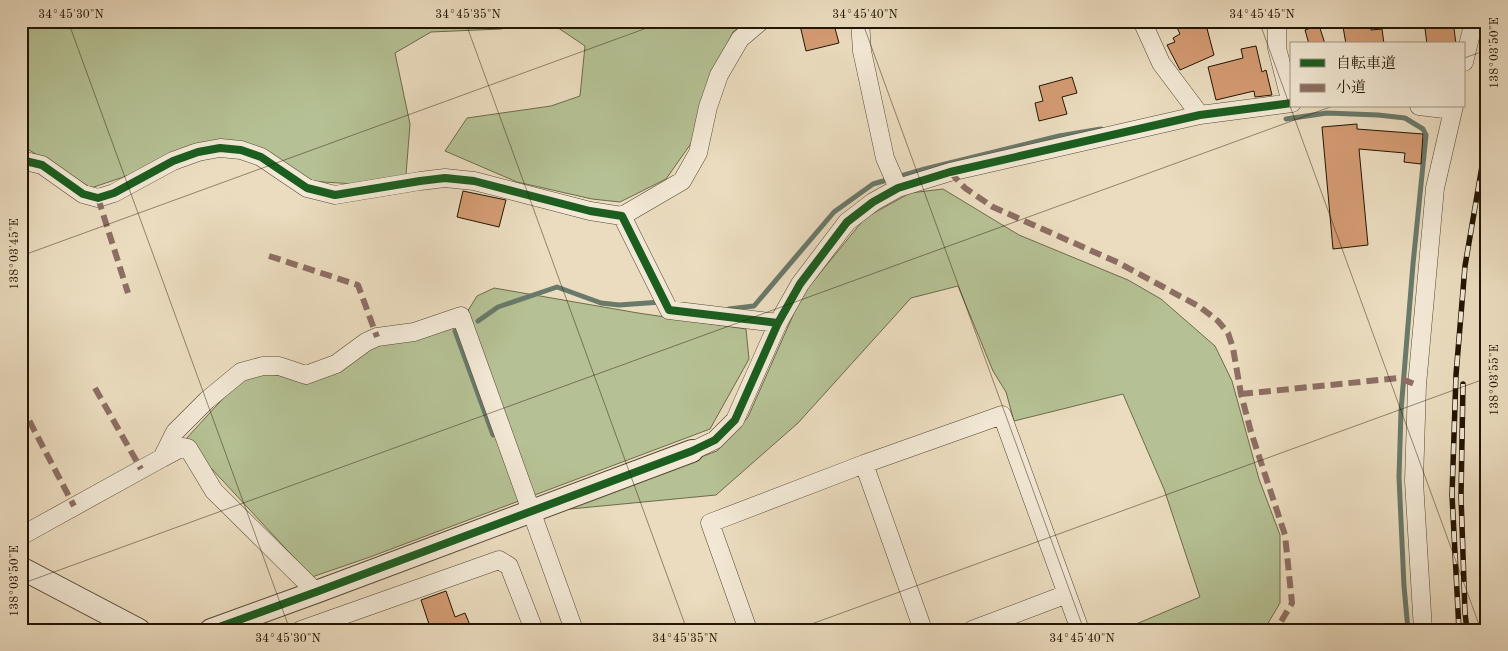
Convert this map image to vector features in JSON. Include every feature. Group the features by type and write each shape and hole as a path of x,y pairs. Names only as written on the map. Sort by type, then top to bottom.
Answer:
{"street":[{"path":"21,160 42,165 83,194 98,198 114,193 173,161 198,152 220,148 240,150 261,158 307,188 335,195 445,178 474,182 590,211 622,216 682,181 698,153 708,107 719,76 740,39 761,21"},
{"path":"860,21 862,51 885,158 898,188"},
{"path":"1142,21 1161,63 1197,110"},
{"path":"1277,21 1277,48 1290,96"},
{"path":"1466,54 1474,21"},
{"path":"210,630 692,451 715,440 735,420 778,323 800,284 847,222 873,202 898,188 950,172 1197,110 1290,103"},
{"path":"1423,630 1414,480 1417,385 1435,188 1453,108"},
{"path":"622,216 669,310 778,323"},
{"path":"162,458 175,432 207,400 241,372 263,366 280,366 306,376 336,364 366,342 377,337 414,332 461,316 574,630"},
{"path":"748,630 710,523 864,464 1002,415 1080,630"},
{"path":"21,536 183,447 188,448 214,491 316,592"},
{"path":"864,464 923,630"},
{"path":"301,630 335,624 499,560 509,566 534,630"},
{"path":"21,568 139,630"},
{"path":"972,630 1067,594"}],"green space":[{"path":"21,21 542,21 501,29 431,32 395,53 410,124 406,175 355,184 308,181 255,148 144,170 91,188 21,145"},
{"path":"548,21 748,21 733,32 709,81 697,135 666,179 620,202 592,199 517,182 445,151 467,118 551,106 580,96 585,46"},
{"path":"943,189 1019,235 1128,280 1161,299 1215,346 1232,381 1259,479 1280,535 1280,603 1264,630 1122,630 1200,597 1164,489 1123,394 1014,421 1006,392 993,371 958,286 911,298 798,423 716,495 560,510 717,451 748,417 802,295 865,218 910,193"},
{"path":"494,288 638,313 746,329 749,359 710,429 312,577 185,440 239,381 264,373 306,380 340,372 366,351 464,317 477,296"}],"building":[{"path":"799,21 833,21 839,43 806,51"},
{"path":"1174,21 1205,21 1214,55 1180,70 1167,45 1175,42 1173,38 1180,34"},
{"path":"1342,21 1369,21 1371,30 1382,29 1384,42 1346,42"},
{"path":"1424,21 1453,21 1456,42 1427,42"},
{"path":"1319,25 1324,42 1308,42 1305,30"},
{"path":"1256,46 1262,72 1266,70 1272,95 1255,97 1254,91 1216,100 1208,67 1243,58 1241,49"},
{"path":"1072,77 1077,93 1062,97 1067,114 1039,121 1035,103 1043,101 1039,86"},
{"path":"1357,124 1357,129 1423,134 1421,164 1404,162 1405,153 1359,149 1368,245 1333,249 1322,127"},
{"path":"463,191 506,200 499,227 457,217"},
{"path":"446,591 455,617 465,613 472,630 424,630 430,627 421,600"}],"waterway":[{"path":"1286,119 1327,113 1405,118 1423,129 1426,135 1401,411 1399,477 1408,630"},
{"path":"729,309 754,306 834,212 873,184 925,169 1059,136 1101,129"},
{"path":"478,321 498,307 557,287 601,303 619,305 661,302"},
{"path":"455,331 493,435"},
{"path":"1487,347 1487,401"}],"railway":[{"path":"1459,630 1452,495 1456,375 1465,266 1487,137"},
{"path":"1463,384 1461,496 1467,630"}],"marked path":[{"path":"950,172 965,188 993,207 1119,263 1200,307 1218,321 1228,333 1251,432 1285,535 1292,603 1276,630"},
{"path":"98,198 128,293"},
{"path":"269,256 358,285 377,337"},
{"path":"1241,394 1399,378 1417,385"},
{"path":"95,388 141,469"},
{"path":"21,405 74,506"}],"cycle path":[{"path":"211,630 692,451 715,440 735,420 778,323 800,284 847,222 873,202 898,188 950,172 1200,115 1290,103"},
{"path":"21,160 42,165 83,194 98,198 114,193 173,161 198,152 220,148 241,150 261,157 307,188 335,195 445,178 474,181 590,211 622,216 669,310 778,323"}]}
